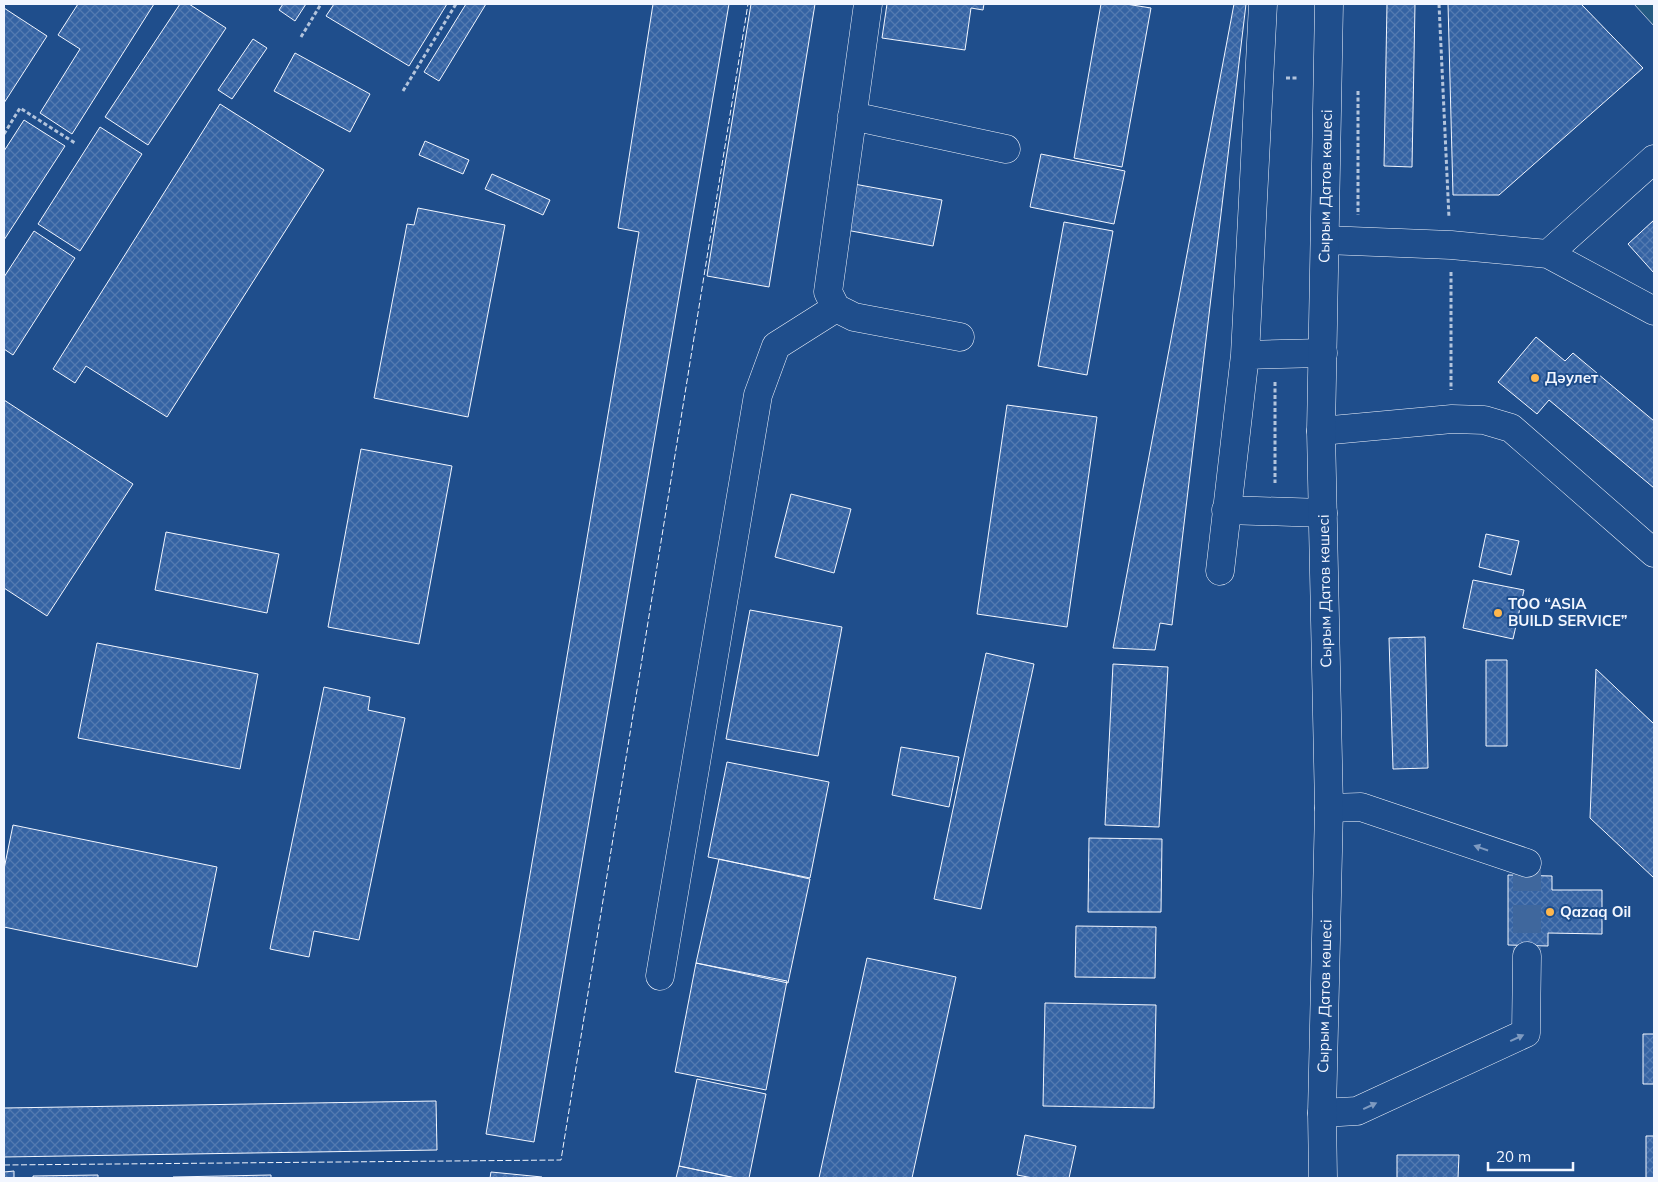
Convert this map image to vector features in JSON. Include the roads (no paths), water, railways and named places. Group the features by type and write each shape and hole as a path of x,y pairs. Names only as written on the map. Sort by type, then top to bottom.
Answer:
{"main road":[{"path":"868,4 828,292 836,308 854,317 960,337"},
{"path":"1220,571 1245,354 1263,4"},
{"name":"Сырым Датов көшесі","path":"1323,1178 1322,1113 1329,808 1321,431 1329,4"},
{"path":"852,116 1006,149"},
{"path":"1548,254 1654,159"},
{"path":"1325,240 1451,246 1548,254 1654,311"},
{"path":"660,976 758,395 776,346 836,308"},
{"path":"1245,354 1323,353"},
{"path":"1321,431 1452,419 1484,420 1511,428 1654,554"},
{"path":"1226,510 1323,513"},
{"path":"1329,808 1360,807 1527,863"},
{"path":"1322,1113 1357,1111 1526,1033 1527,956"}],"tunnel":[{"path":"1527,863 1527,956"}],"place":[{"name":"Дәулет","path":"1535,378"},
{"name":"TOO “ASIA BUILD SERVICE”","path":"1498,613"},
{"name":"Qazaq Oil","path":"1550,912"}]}
